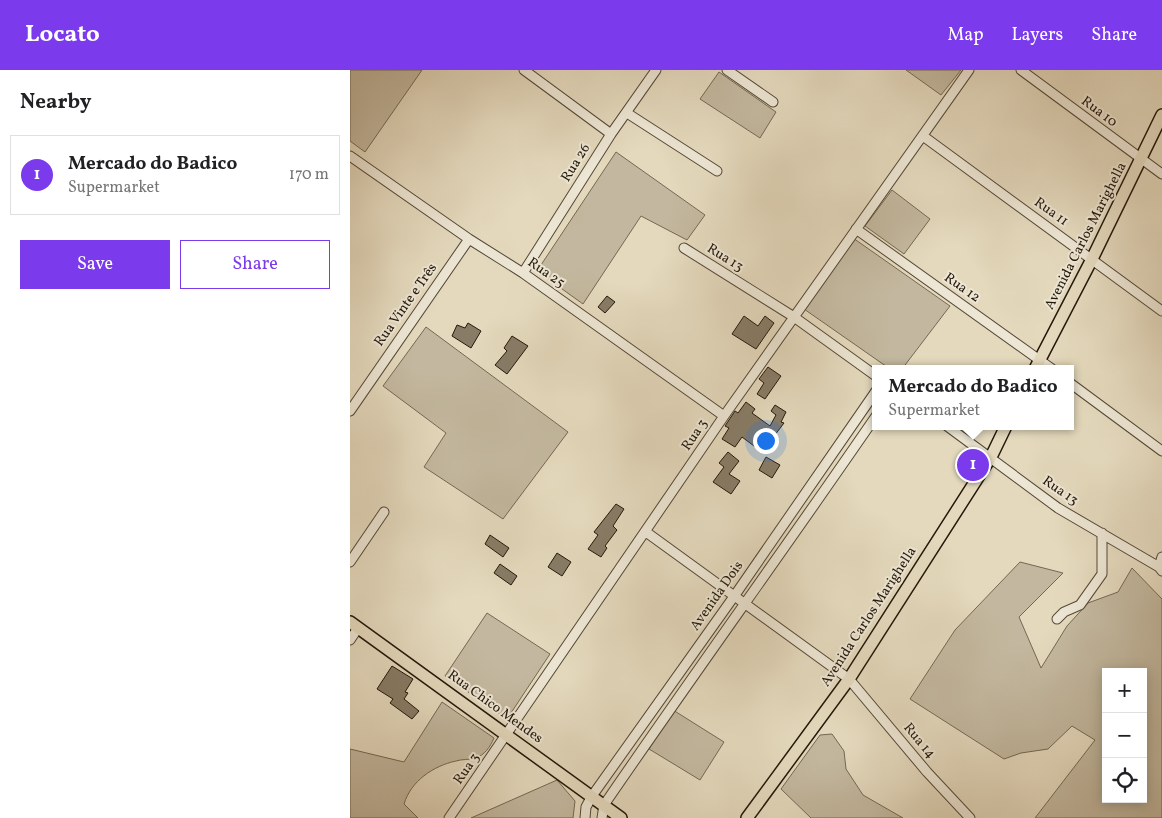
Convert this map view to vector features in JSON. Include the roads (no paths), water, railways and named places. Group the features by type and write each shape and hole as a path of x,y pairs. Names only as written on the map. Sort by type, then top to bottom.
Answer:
{"main road":[{"name":"Avenida Carlos Marighella","path":"1038,364 1092,259 1162,115"},
{"name":"Avenida Carlos Marighella","path":"747,818 849,679 991,457 1004,430"},
{"name":"Rua Chico Mendes","path":"354,625 508,734 621,818"}],"street":[{"path":"524,70 611,134"},
{"name":"Rua 26","path":"523,273 611,134 628,113 656,70"},
{"path":"727,70 773,102"},
{"name":"Rua 3","path":"449,818 724,416 969,70"},
{"name":"Rua 10","path":"1022,70 1162,174"},
{"path":"628,113 717,171"},
{"name":"Rua 11","path":"922,136 1162,311"},
{"name":"Rua 25","path":"350,156 468,238 523,273 724,416"},
{"name":"Rua 12","path":"856,229 1038,364"},
{"name":"Rua Vinte e Três","path":"350,411 468,238"},
{"name":"Rua 13","path":"684,248 794,317 872,373"},
{"path":"1074,385 1162,452"},
{"name":"Avenida Dois","path":"585,818 586,807 592,796 735,595 872,397"},
{"name":"Avenida Dois","path":"602,818 604,805 703,660 747,604 872,422"},
{"name":"Rua 13","path":"953,430 1058,508 1161,569"},
{"path":"350,562 384,512"},
{"name":"Rua 14","path":"646,532 849,679 927,772 970,818"},
{"path":"1057,619 1064,612 1080,605 1102,574 1102,534"},
{"path":"1161,569 1162,557"},
{"path":"350,640 354,625"}],"place":[{"name":"Mercado do Badico","path":"973,465"}]}
